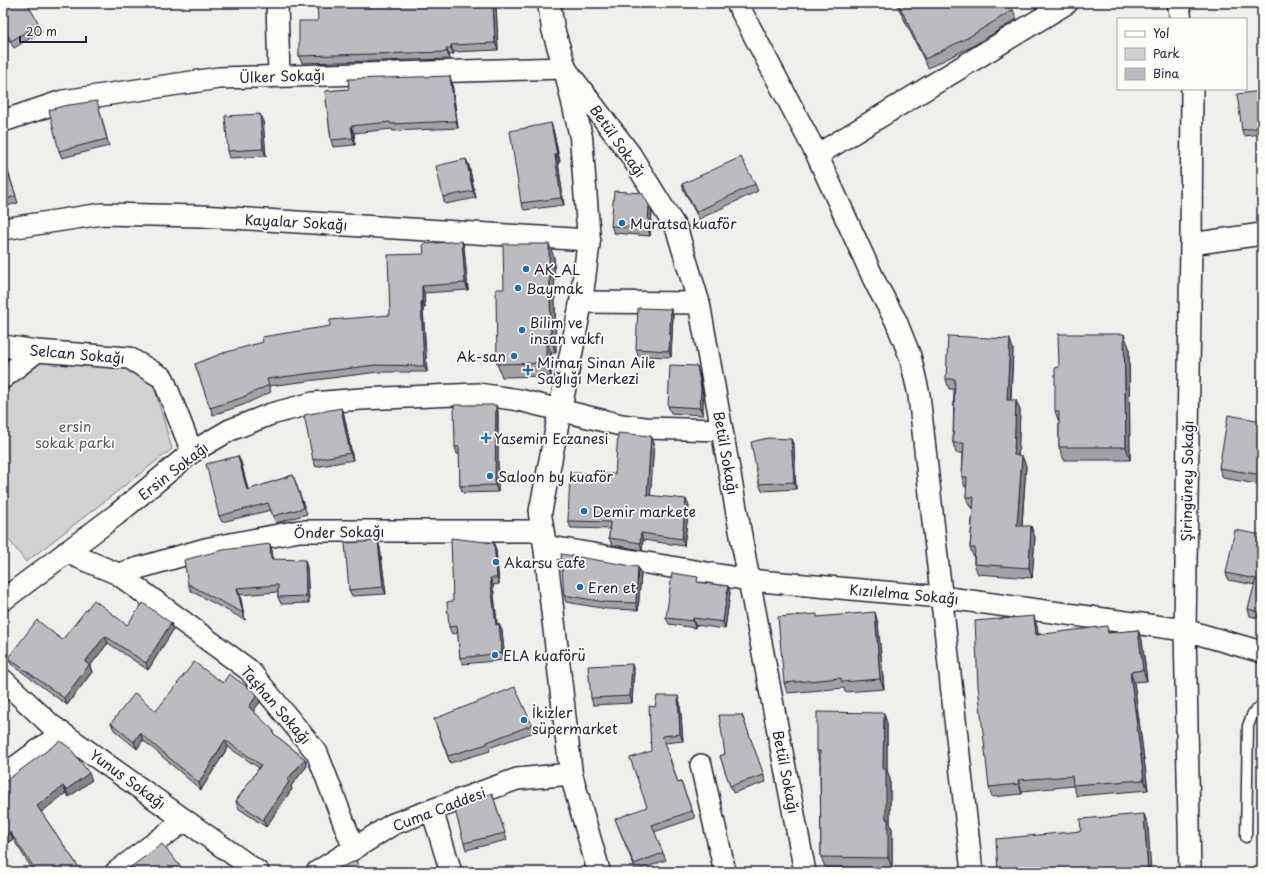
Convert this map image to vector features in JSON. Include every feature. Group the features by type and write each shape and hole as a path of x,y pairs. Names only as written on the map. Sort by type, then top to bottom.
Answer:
{"street":[{"path":"278,3 279,76"},
{"path":"537,3 553,29"},
{"path":"549,3 553,29 565,68 581,138 589,240 581,302 559,409 540,514 571,774 599,872"},
{"path":"737,3 816,155 876,284 896,321 910,356 919,395 972,872"},
{"path":"816,155 1068,3"},
{"path":"1178,3 1181,18"},
{"name":"Ülker Sokağı","path":"3,122 63,101 219,78 565,68"},
{"name":"Betül Sokağı","path":"565,68 630,154 677,230 699,303 749,580 805,872"},
{"name":"Şiringüney Sokağı","path":"1190,872 1185,630 1192,90"},
{"name":"Kayalar Sokağı","path":"3,229 110,214 201,216 589,240"},
{"path":"1191,244 1262,234"},
{"path":"581,302 699,303"},
{"name":"Selcan Sokağı","path":"3,346 37,351 129,358 162,378 192,452"},
{"path":"3,378 37,351"},
{"name":"Ersin Sokağı","path":"3,600 116,516 192,452 237,427 271,414 313,403 360,398 478,394 519,400 621,425 645,428 722,430"},
{"name":"Önder Sokağı","path":"118,574 205,549 299,531 543,539"},
{"name":"Kızılelma Sokağı","path":"543,539 749,580 941,597 1185,630 1262,652"},
{"name":"Taşhan Sokağı","path":"66,552 118,574 249,670 317,753 354,849"},
{"name":"Yunus Sokağı","path":"3,680 51,725 258,872"},
{"path":"3,776 62,733"},
{"path":"701,765 725,872"},
{"name":"Cuma Caddesi","path":"317,872 393,824 517,779 571,774"},
{"path":"432,810 451,872"},
{"path":"116,872 185,820"}],"lane":[{"path":"1246,837 1248,726 1253,713 1262,705"}],"green space":[{"name":"ersin sokak parkı","path":"44,360 129,368 154,386 172,449 26,562 3,532 3,391"}],"building":[{"path":"3,3 27,3 39,24 11,41 3,28"},
{"path":"317,3 493,3 495,43 451,45 451,48 446,48 447,52 299,56 299,21 318,21"},
{"path":"898,3 1010,3 1013,10 967,38 925,59"},
{"path":"450,76 456,121 391,124 390,122 351,126 353,138 331,140 325,91 349,89 348,79"},
{"path":"1262,91 1262,127 1242,130 1237,94"},
{"path":"97,101 107,139 59,151 49,110 63,106"},
{"path":"260,114 263,149 228,151 225,116"},
{"path":"551,123 557,155 555,155 561,198 521,203 510,131"},
{"path":"741,157 755,184 696,212 682,184"},
{"path":"466,159 473,191 443,197 436,166"},
{"path":"3,161 16,196 3,200"},
{"path":"614,191 642,193 649,205 648,229 611,226"},
{"path":"462,241 465,283 422,286 421,301 424,366 375,365 267,379 269,385 241,398 210,408 195,364 223,353 263,342 262,337 330,326 330,320 390,315 388,255 424,254 423,244"},
{"path":"503,244 549,244 551,340 546,340 546,363 497,364 496,289 504,289"},
{"path":"638,308 671,309 669,351 636,349"},
{"path":"1058,334 1124,334 1126,447 1059,447 1059,412 1055,411 1055,368 1059,367"},
{"path":"948,336 1010,339 1007,400 1016,400 1014,455 1022,456 1017,526 1031,526 1029,568 974,564 975,548 970,548 974,497 966,497 967,477 962,477 964,443 953,443 955,379 946,379"},
{"path":"670,365 697,366 701,388 700,408 668,406"},
{"path":"454,405 496,405 495,485 460,486 459,447 455,447"},
{"path":"341,408 350,453 313,460 304,415"},
{"path":"1228,415 1262,421 1262,475 1219,468"},
{"path":"618,433 651,436 647,495 686,499 682,539 641,533 640,543 609,538 610,522 568,521 570,473 615,474"},
{"path":"768,438 791,439 794,482 759,484 751,442"},
{"path":"238,456 247,490 293,475 304,508 273,516 268,503 219,516 206,464"},
{"path":"1235,530 1262,535 1258,554 1262,555 1262,613 1248,609 1256,579 1226,573"},
{"path":"451,538 494,543 497,578 490,578 496,625 499,624 502,653 460,658 457,626 449,627 447,602 453,601"},
{"path":"378,541 383,587 349,590 345,543"},
{"path":"270,544 271,559 305,560 306,596 278,597 278,585 237,588 243,613 188,584 184,560 223,550"},
{"path":"561,554 638,567 636,603 604,602 564,595"},
{"path":"672,573 698,577 697,582 728,586 723,622 693,618 693,621 666,618"},
{"path":"94,600 127,625 143,603 171,623 146,663 105,636 85,662 89,665 64,698 8,658 37,620 62,640"},
{"path":"875,612 880,679 842,682 841,678 784,683 778,617 817,614 817,617"},
{"path":"1034,616 1036,635 1107,626 1108,633 1138,630 1143,670 1130,672 1144,780 1073,785 1072,776 1018,780 1019,784 989,787 978,686 975,621"},
{"path":"194,662 223,683 229,674 256,693 257,695 249,707 274,731 273,733 305,759 287,780 289,782 263,820 236,801 261,765 225,740 199,783 140,733 134,742 111,723 135,693 156,711"},
{"path":"632,664 630,696 591,698 588,666"},
{"path":"515,687 532,725 487,742 487,744 448,756 434,719"},
{"path":"657,696 678,696 680,734 662,736 678,783 681,782 692,811 652,825 663,853 634,864 615,819 647,807 630,758 651,751 649,706 655,707"},
{"path":"817,712 884,713 883,769 886,769 888,858 821,857 820,751 817,751"},
{"path":"719,715 742,715 764,775 730,786 720,756 725,754"},
{"path":"60,741 70,748 89,773 66,790 63,786 37,806 82,872 37,872 10,832 3,838 3,783"},
{"path":"492,793 505,833 464,843 454,807"},
{"path":"1144,814 1148,872 998,872 996,839 1081,831 1080,819"},
{"path":"162,844 181,867 176,872 124,872"},
{"path":"356,861 362,872 329,872"}],"place":[{"name":"Muratsa kuaför","path":"622,223"},
{"name":"AK_AL","path":"526,269"},
{"name":"Baymak","path":"518,288"},
{"name":"Bilim ve insan vakfı","path":"522,330"},
{"name":"Ak-san","path":"514,356"},
{"name":"Mimar Sinan Aile Sağlığı Merkezi","path":"528,370"},
{"name":"Yasemin Eczanesi","path":"486,438"},
{"name":"Saloon by kuaför","path":"490,476"},
{"name":"Demir markete","path":"584,511"},
{"name":"Akarsu cafe","path":"496,562"},
{"name":"Eren et","path":"580,587"},
{"name":"ELA kuaförü","path":"495,655"},
{"name":"İkizler süpermarket","path":"524,720"}]}
